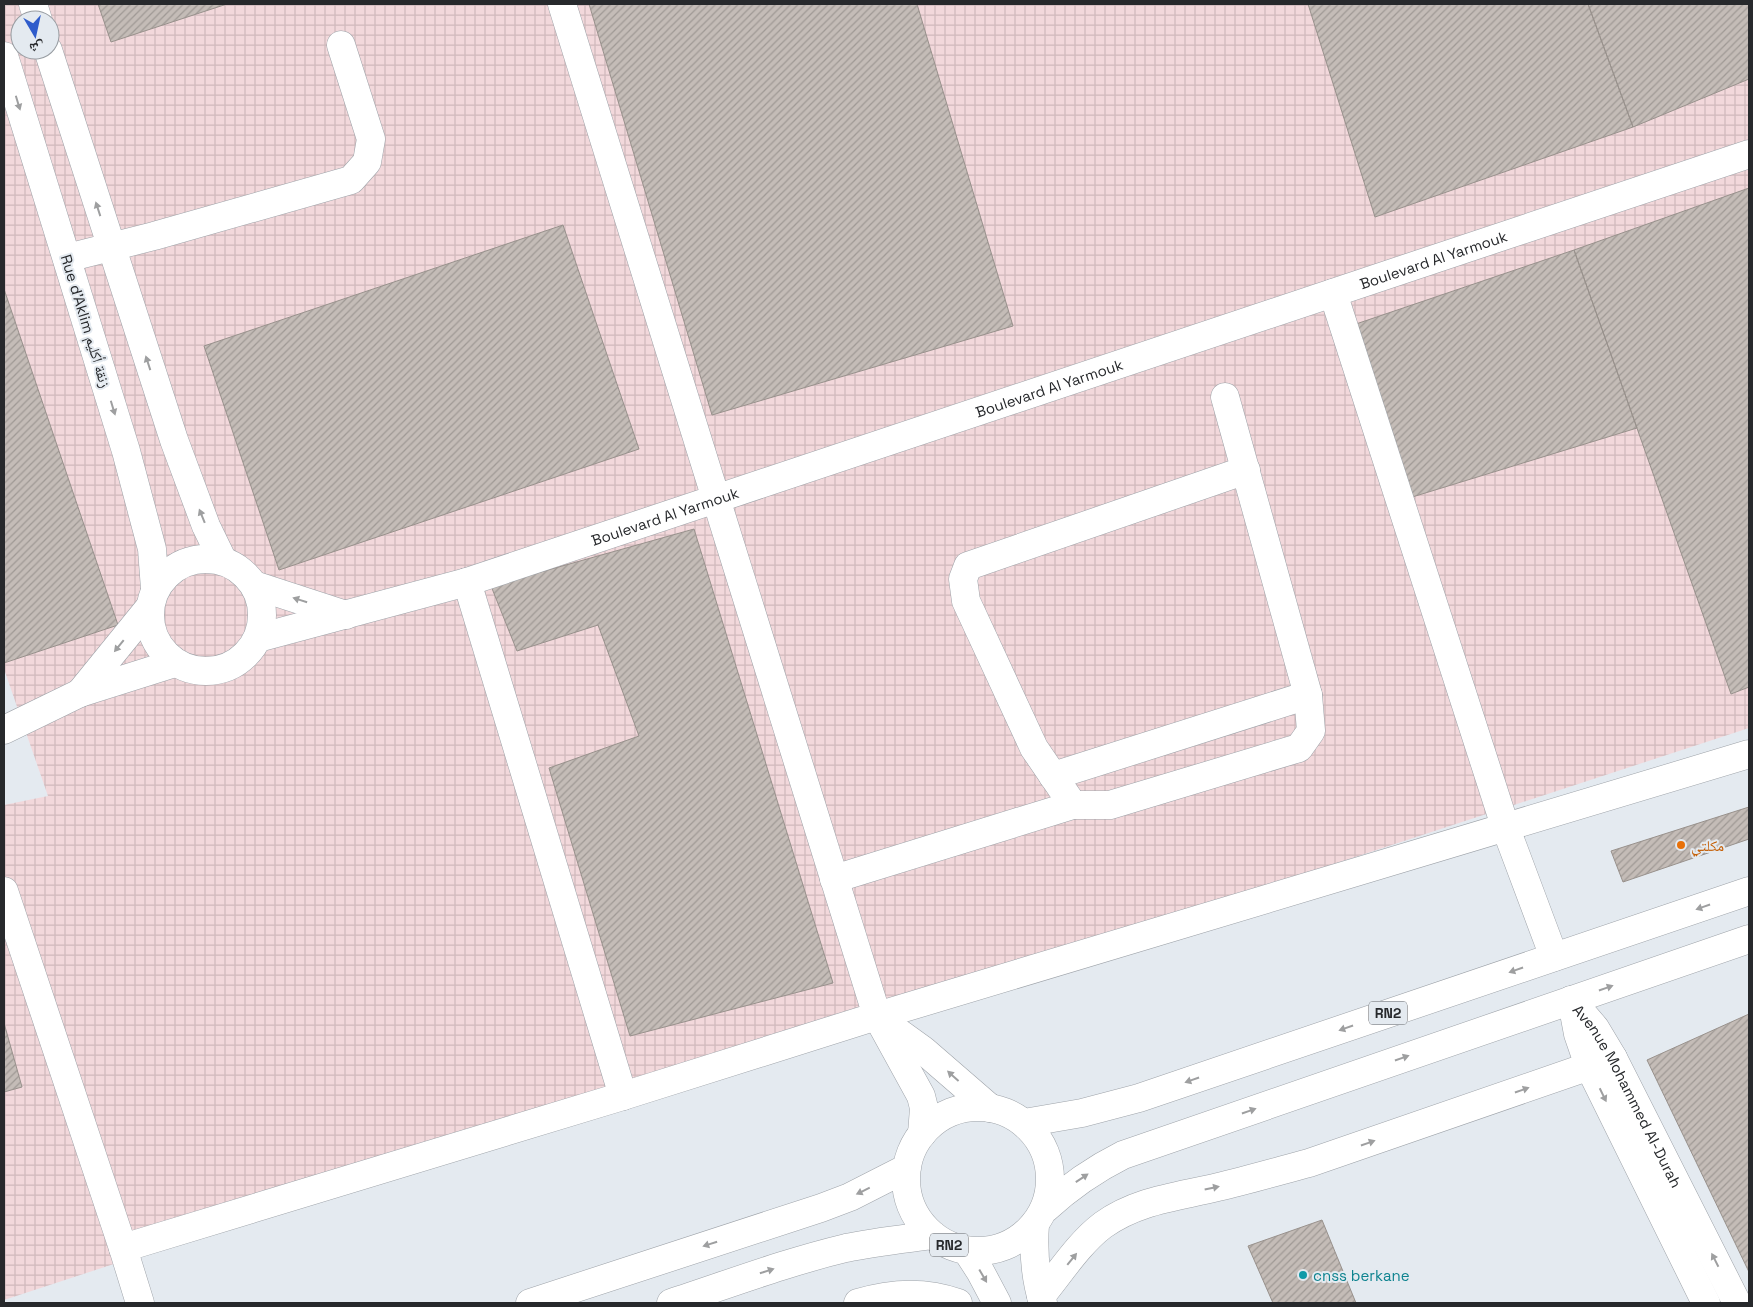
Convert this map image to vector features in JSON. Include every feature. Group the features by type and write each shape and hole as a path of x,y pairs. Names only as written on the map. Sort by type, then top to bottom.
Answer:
{"main road":[{"path":"562,4 877,1016 921,1096 924,1115 922,1134"},
{"path":"66,258 154,236 351,180 366,162 371,139 341,45"},
{"name":"Rue d’Aklim زنقة أكليم","path":"4,56 126,451 144,516 152,549 152,599"},
{"path":"51,60 177,449 202,517 223,561"},
{"name":"Boulevard Al Yarmouk","path":"258,638 467,582 1749,154"},
{"path":"1333,293 1505,826 1554,957"},
{"path":"834,879 1073,805 1110,805 1299,748 1311,731 1308,695 1225,397"},
{"path":"1073,805 1034,748 966,601 963,579 968,566 1246,470"},
{"path":"80,693 152,599 167,574 184,563 203,558 223,561 241,570 254,585 261,601 262,620 258,638 248,653 234,664 216,670 195,670 175,662 160,648 151,630 152,599"},
{"path":"467,582 623,1096"},
{"path":"254,585 346,615"},
{"path":"4,730 80,693 175,662"},
{"path":"1053,776 1308,695"},
{"path":"123,1248 623,1096 877,1016 1749,754"},
{"path":"4,891 140,1303"},
{"name":"RN2","path":"1024,1123 1082,1113 1139,1098 1749,891"},
{"name":"RN2","path":"1040,1217 1050,1190 1050,1172 1046,1153 1037,1137 1024,1123 1008,1113 990,1108 971,1108 952,1112 936,1121 922,1134 912,1150 907,1168 906,1187 911,1205 920,1222 933,1236 949,1245 967,1250 986,1251 1004,1247 1021,1237 1068,1188 1094,1170 1123,1155 1749,939"},
{"name":"Avenue Mohammed Al-Durah","path":"1571,1000 1578,1034 1601,1062 1737,1303"},
{"path":"877,1016 923,1050 990,1108"},
{"path":"1042,1300 1084,1243 1102,1226 1124,1212 1145,1203 1216,1188 1309,1163 1601,1062"},
{"name":"Avenue Mohammed Al-Durah","path":"1601,1062 1706,1303"},
{"path":"530,1303 821,1208 858,1194 907,1168"},
{"path":"1040,1217 1034,1257 1042,1300"},
{"name":"RN2","path":"671,1303 806,1259 848,1248 890,1240 933,1236"},
{"path":"967,1250 997,1303"},
{"path":"858,1303 904,1294 926,1295 958,1303"}],"shaded area":[{"path":"4,4 1749,4 1749,728 4,1300 4,805 48,796 4,669"}],"building":[{"path":"98,4 227,4 111,42"},
{"path":"589,4 917,4 1013,326 712,415"},
{"path":"1308,4 1588,4 1633,127 1375,217"},
{"path":"1588,4 1749,4 1749,79 1633,127"},
{"path":"1749,188 1749,687 1731,694 1574,250"},
{"path":"563,225 639,449 279,570 204,346"},
{"path":"1574,250 1637,428 1409,498 1356,324"},
{"path":"4,289 118,625 4,663"},
{"path":"694,529 833,983 630,1036 549,768 639,736 598,625 517,651 491,586"},
{"name":"مكلتي","path":"1749,807 1749,839 1623,882 1611,851"},
{"path":"1749,1014 1749,1272 1647,1060"},
{"path":"4,1023 22,1087 4,1092"},
{"name":"cnss berkane","path":"1322,1220 1356,1303 1273,1303 1248,1246"}],"place":[{"name":"مكلتي","path":"1681,845"},
{"name":"cnss berkane","path":"1303,1275"}]}
